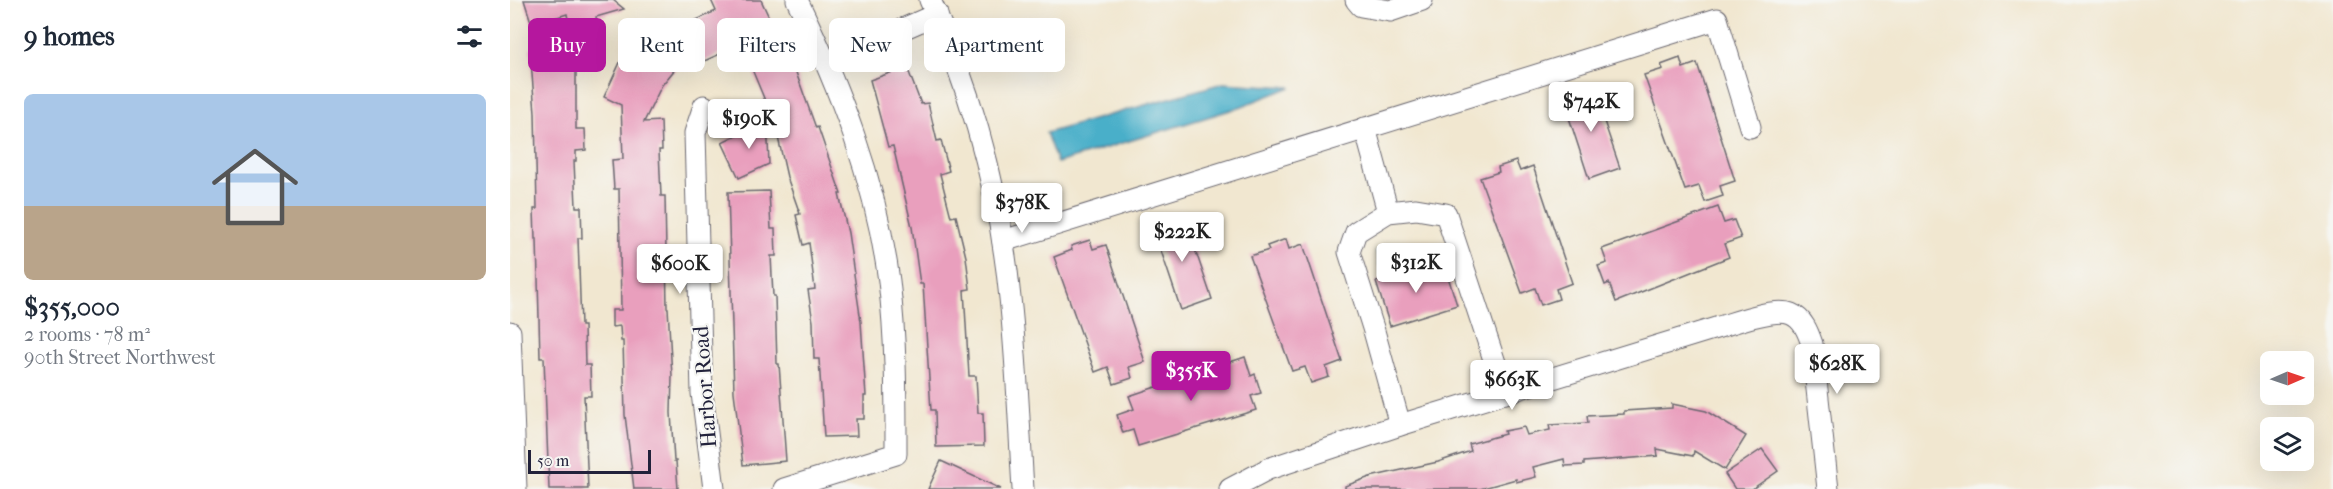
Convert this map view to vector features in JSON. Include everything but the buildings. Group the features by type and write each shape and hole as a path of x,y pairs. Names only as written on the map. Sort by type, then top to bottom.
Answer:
{"street":[{"path":"784,489 896,454 895,356 889,279 874,205 860,152 827,62 797,0"},
{"path":"1356,0 1360,6 1390,11 1422,0"},
{"path":"827,62 934,7 972,108 990,177 1003,241 1012,317 1023,489"},
{"path":"1003,241 1717,19 1750,127"},
{"name":"Harbor Road","path":"704,106 695,133 695,157 702,393 714,489"},
{"path":"1365,128 1388,212"},
{"path":"1400,425 1349,252 1356,232 1388,212 1416,209 1446,214 1505,393"},
{"path":"1230,489 1268,469 1400,425 1768,313 1789,313 1799,319 1807,330 1812,344 1828,489"},
{"path":"510,332 516,489"}],"water":[{"path":"1223,83 1291,87 1237,108 1057,163 1046,133"},
{"path":"1404,243 1408,258 1380,266 1376,251"}]}
